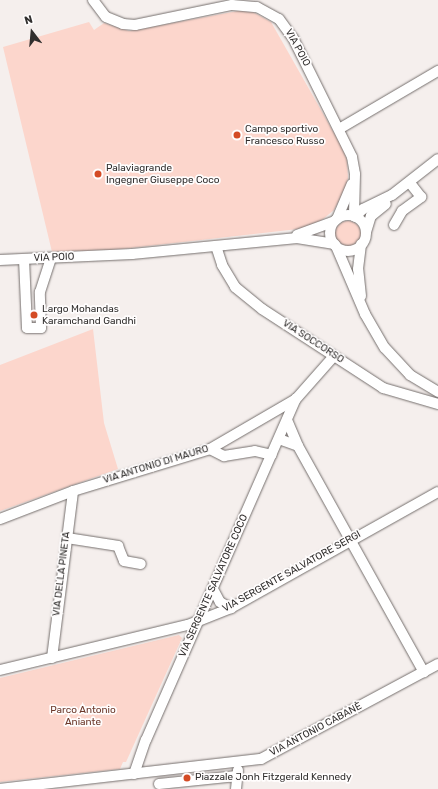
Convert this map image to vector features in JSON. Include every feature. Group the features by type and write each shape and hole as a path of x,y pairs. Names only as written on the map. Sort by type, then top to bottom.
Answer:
{"street":[{"name":"VIA POIO","path":"93,0 106,17 129,25 232,5 245,5 269,12 286,27 293,38 352,157 355,174 355,216"},
{"path":"339,129 438,71"},
{"path":"365,314 359,289 361,244 366,232 376,211 411,185 438,160"},
{"path":"355,174 330,234 374,331 398,364 438,392"},
{"path":"275,239 312,231 344,216 355,216 363,209 411,185"},
{"path":"394,225 402,211 421,197 411,185"},
{"path":"355,216 363,224 366,232"},
{"path":"275,239 309,238 349,250 361,244"},
{"name":"VIA POIO","path":"0,260 132,254 275,239"},
{"name":"VIA SOCCORSO","path":"216,246 222,265 235,287 262,309 383,388 438,404"},
{"path":"24,259 27,328 41,328 40,292 51,258"},
{"path":"25,292 40,292"},
{"name":"VIA ANTONIO DI MAURO","path":"0,519 73,491 210,449 296,399 334,356"},
{"name":"VIA SERGENTE SALVATORE COCO","path":"139,774 199,620 296,399"},
{"path":"287,420 298,446 350,542 424,672"},
{"path":"279,439 298,446"},
{"path":"210,449 224,456 255,451 272,455"},
{"name":"VIA DELLA PINETA","path":"52,658 73,491"},
{"name":"VIA SERGENTE SALVATORE SERGI","path":"0,670 188,625 231,608 438,492"},
{"path":"67,538 118,546 124,561 141,564"},
{"path":"213,589 220,602 231,608"},
{"name":"VIA ANTONIO CABANÈ","path":"0,789 65,786 139,774 240,763 262,759 438,664"},
{"path":"236,789 240,763"},
{"path":"139,774 162,787 205,784 238,776"}],"green space":[{"name":"Campo sportivo Francesco Russo","path":"243,10 253,12 271,22 342,147 347,160 348,178 345,190 334,210 317,224 298,229 113,250 52,252 3,47 89,22 94,30 104,23 129,31"},
{"path":"348,221 357,225 361,234 357,243 348,247 339,243 335,234 339,225"},
{"path":"93,329 104,423 118,469 0,511 0,365"},
{"name":"Parco Antonio Aniante","path":"179,635 182,638 126,762 123,762 120,769 0,782 0,678"}],"place":[{"name":"Campo sportivo Francesco Russo","path":"237,135"},
{"name":"Palaviagrande Ingegner Giuseppe Coco","path":"98,174"},
{"name":"Largo Mohandas Karamchand Gandhi","path":"34,315"},
{"name":"Piazzale Jonh Fitzgerald Kennedy","path":"187,778"}]}
